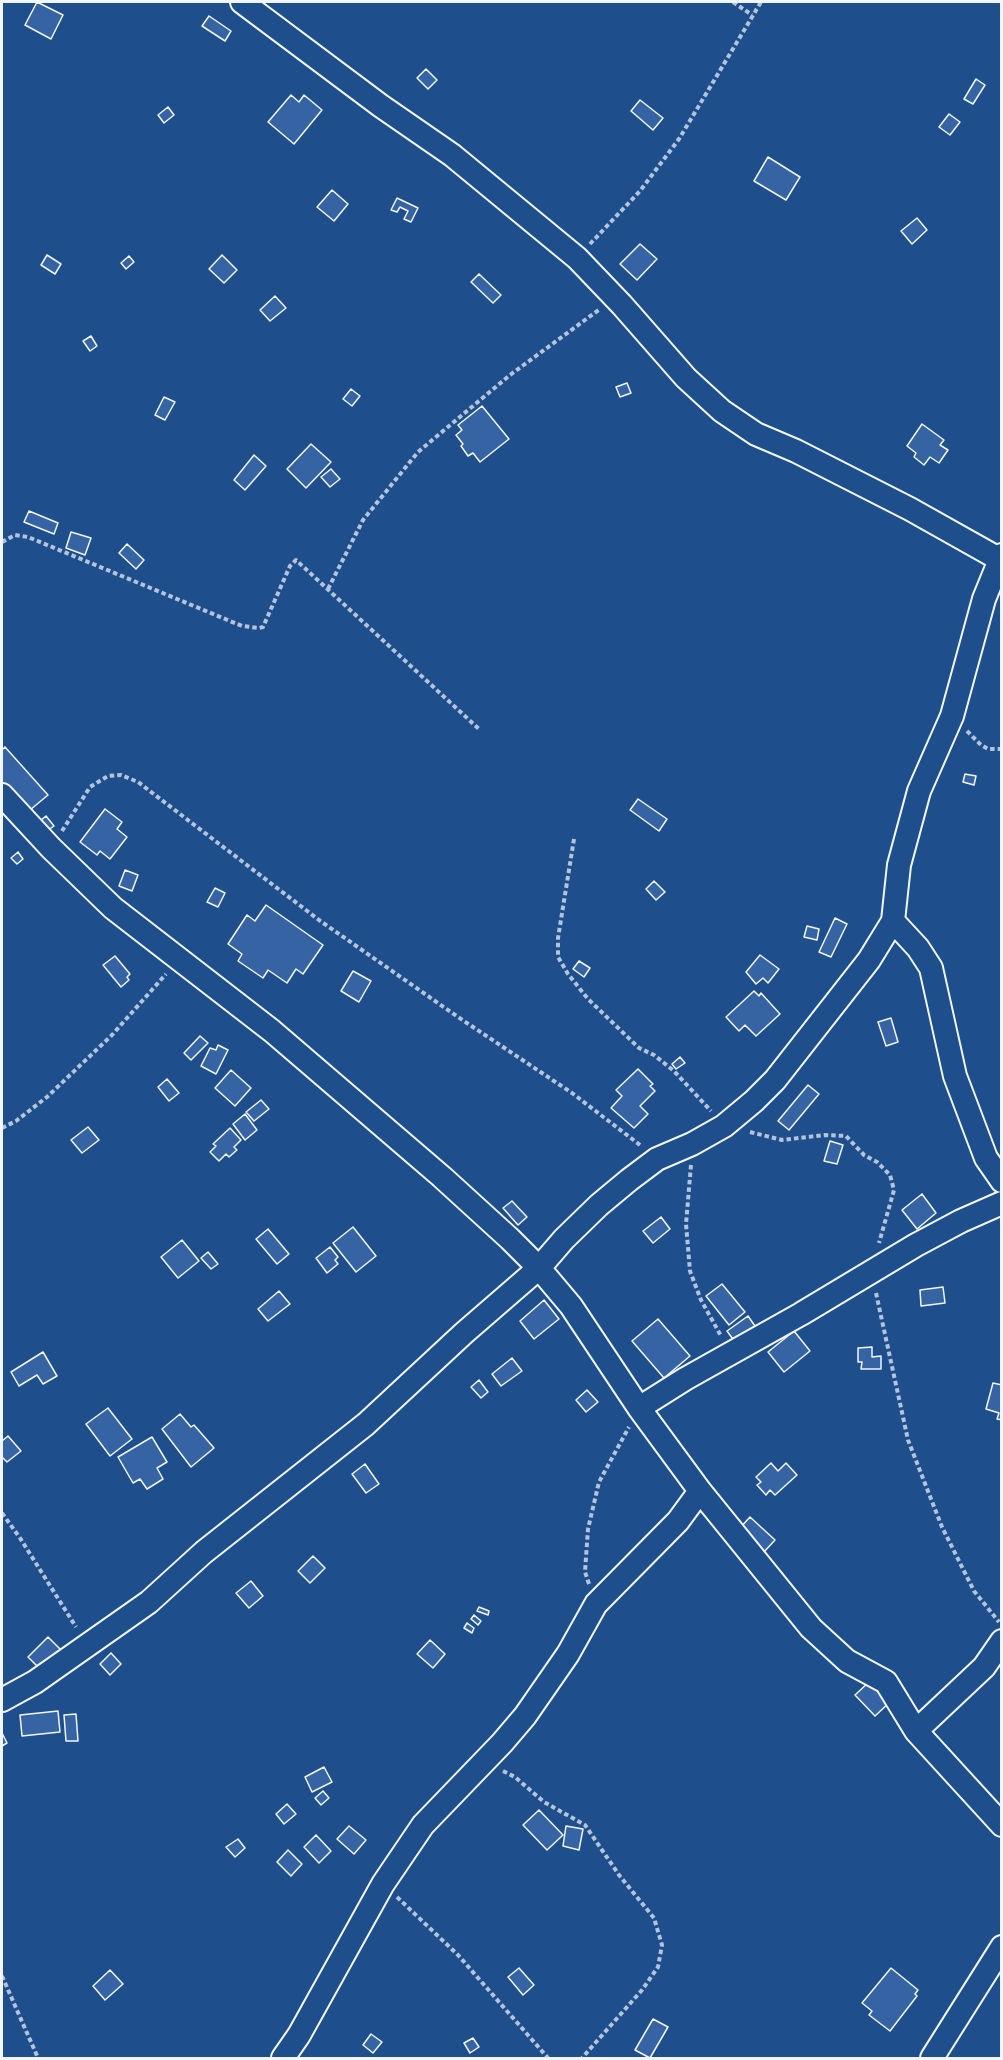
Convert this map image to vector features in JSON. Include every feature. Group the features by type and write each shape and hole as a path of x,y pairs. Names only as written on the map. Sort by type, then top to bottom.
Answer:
{"street":[{"path":"2,1700 35,1682 149,1602 204,1552 366,1424 464,1333 539,1268 564,1239 599,1205 657,1159 692,1144 724,1126 775,1080 869,960 893,921 899,865 919,791 952,716 984,599 1000,557 796,451 756,434 722,411 686,378 577,258 452,154 381,106 243,2"},
{"path":"2,795 51,848 113,908 272,1031 510,1239 539,1268 571,1306 639,1408 700,1491 811,1628 847,1661 886,1682 916,1731 1002,1825"},
{"path":"893,921 918,948 931,968 955,1076 986,1158 1002,1181"},
{"path":"639,1408 870,1272 961,1221 1002,1203"},
{"path":"510,1239 537,1242 564,1239"},
{"path":"283,2058 304,2026 383,1884 423,1825 525,1716 568,1654 596,1604 678,1521 700,1491"},
{"path":"916,1731 984,1667 1002,1641"},
{"path":"932,2058 1002,1947"}],"path":[{"path":"734,2 752,15"},
{"path":"577,258 640,191 679,140 761,2"},
{"path":"328,589 363,520 418,452 510,375 615,298"},
{"path":"2,542 15,535 28,537 242,626 263,627 293,561 296,560 480,730"},
{"path":"952,716 981,745 988,749 1002,749"},
{"path":"51,848 90,787 108,777 121,774 138,782 319,920 572,1093 657,1159"},
{"path":"574,839 558,938 558,957 588,999 639,1048 674,1071 724,1126 782,1140 825,1135 846,1136 864,1155 877,1162 890,1175 894,1190 870,1272 908,1440 942,1527 974,1591 1002,1625"},
{"path":"2,1128 16,1121 47,1097 112,1035 178,960"},
{"path":"692,1144 686,1224 690,1271 701,1300 731,1353"},
{"path":"596,1604 585,1572 588,1529 599,1482 639,1408"},
{"path":"2,1513 88,1646"},
{"path":"484,1760 515,1777 544,1802 585,1825 619,1875 654,1918 662,1945 658,1966 642,1990 582,2058"},
{"path":"383,1884 458,1955 548,2058"},
{"path":"2,1976 38,2058"}],"building":[{"path":"37,2 63,15 51,39 25,25"},
{"path":"209,16 231,31 225,41 202,26"},
{"path":"426,69 437,80 428,89 417,78"},
{"path":"976,79 985,85 973,104 964,99"},
{"path":"291,95 299,102 304,95 322,110 294,144 268,122"},
{"path":"640,100 663,118 653,130 631,111"},
{"path":"168,107 174,115 164,123 158,115"},
{"path":"949,114 960,122 950,135 939,127"},
{"path":"768,157 800,177 786,200 754,181"},
{"path":"332,190 348,204 334,221 317,207"},
{"path":"397,198 418,208 411,222 404,219 408,211 400,207 397,212 391,210"},
{"path":"917,218 927,230 912,244 901,231"},
{"path":"640,244 657,259 637,280 620,264"},
{"path":"47,255 61,264 55,274 41,265"},
{"path":"222,255 237,270 224,283 209,269"},
{"path":"129,256 134,262 126,269 121,263"},
{"path":"479,274 501,295 493,303 471,282"},
{"path":"275,296 286,308 270,321 260,310"},
{"path":"91,336 97,346 90,351 83,341"},
{"path":"627,383 631,393 620,397 616,387"},
{"path":"351,389 360,396 352,406 343,399"},
{"path":"164,397 175,402 165,420 155,415"},
{"path":"482,406 509,439 480,462 473,453 468,456 456,435 462,430 458,425"},
{"path":"922,424 944,440 940,445 948,450 939,463 930,457 924,465 914,457 916,453 907,446"},
{"path":"311,444 331,462 306,488 287,469"},
{"path":"254,455 266,466 245,490 234,480"},
{"path":"331,469 340,479 330,487 321,477"},
{"path":"29,511 58,523 54,534 24,522"},
{"path":"71,532 91,538 85,555 66,548"},
{"path":"127,544 144,560 136,569 119,553"},
{"path":"5,747 48,795 24,815 2,790 2,750"},
{"path":"965,774 976,776 974,785 963,782"},
{"path":"638,799 667,819 659,831 630,810"},
{"path":"105,809 122,822 117,829 127,837 110,859 100,851 97,855 80,842"},
{"path":"46,816 54,826 44,833 40,821"},
{"path":"18,852 23,859 17,864 11,858"},
{"path":"125,870 138,875 132,891 119,886"},
{"path":"654,881 665,892 656,900 646,889"},
{"path":"215,888 225,893 218,907 207,902"},
{"path":"266,905 323,945 303,974 296,969 287,983 268,970 263,978 238,961 242,954 228,944 247,915 255,921"},
{"path":"835,918 847,924 831,957 819,952"},
{"path":"807,926 819,929 817,940 804,937"},
{"path":"760,955 779,969 768,983 763,978 756,984 746,972"},
{"path":"115,956 130,974 127,977 129,980 121,987 103,965"},
{"path":"579,961 590,968 584,977 573,969"},
{"path":"353,971 371,981 359,1002 341,991"},
{"path":"754,991 759,996 761,993 780,1014 756,1036 745,1025 739,1031 726,1017"},
{"path":"891,1018 898,1042 886,1046 878,1022"},
{"path":"200,1036 208,1043 191,1060 184,1053"},
{"path":"218,1045 228,1050 216,1074 201,1066 210,1048 216,1050"},
{"path":"680,1057 685,1063 676,1069 672,1064"},
{"path":"638,1069 653,1084 650,1086 655,1091 640,1106 648,1114 634,1128 611,1108 622,1096 616,1090"},
{"path":"231,1070 251,1088 235,1106 215,1088"},
{"path":"167,1079 179,1093 169,1101 158,1087"},
{"path":"808,1085 819,1094 789,1130 778,1121"},
{"path":"261,1100 269,1109 254,1121 246,1112"},
{"path":"245,1114 257,1130 245,1140 233,1124"},
{"path":"88,1127 99,1140 82,1153 71,1140"},
{"path":"230,1128 241,1140 234,1147 237,1150 229,1157 226,1154 219,1161 210,1152 216,1146 213,1144"},
{"path":"830,1141 843,1145 837,1164 824,1161"},
{"path":"922,1194 936,1213 917,1229 902,1210"},
{"path":"512,1201 527,1217 518,1225 503,1208"},
{"path":"661,1217 670,1229 653,1243 643,1231"},
{"path":"353,1227 376,1256 356,1272 333,1243"},
{"path":"268,1229 289,1254 277,1264 256,1239"},
{"path":"182,1240 199,1261 178,1278 161,1257"},
{"path":"330,1247 338,1257 335,1260 338,1264 327,1273 316,1258"},
{"path":"208,1252 218,1264 211,1269 201,1258"},
{"path":"722,1284 745,1312 729,1325 706,1296"},
{"path":"943,1287 945,1303 921,1306 920,1290"},
{"path":"279,1291 290,1304 268,1321 258,1309"},
{"path":"544,1300 559,1319 534,1339 520,1321"},
{"path":"748,1316 755,1326 735,1342 727,1331"},
{"path":"658,1319 690,1356 664,1378 632,1341"},
{"path":"794,1331 810,1351 784,1372 768,1352"},
{"path":"872,1347 872,1357 881,1356 881,1369 861,1369 862,1362 858,1362 858,1348"},
{"path":"43,1352 57,1376 43,1384 37,1375 19,1386 11,1372"},
{"path":"512,1358 522,1371 501,1386 492,1374"},
{"path":"479,1380 488,1392 481,1398 471,1387"},
{"path":"993,1383 1002,1385 1002,1420 997,1419 999,1413 986,1409"},
{"path":"587,1390 598,1402 586,1412 576,1400"},
{"path":"108,1408 132,1439 110,1456 86,1424"},
{"path":"180,1414 191,1427 194,1425 214,1448 191,1467 162,1429"},
{"path":"8,1436 21,1451 7,1462 2,1459 2,1441"},
{"path":"152,1437 167,1462 157,1468 163,1479 147,1489 140,1479 133,1483 118,1457"},
{"path":"771,1463 778,1471 786,1463 797,1475 775,1495 770,1490 766,1495 757,1485 761,1482 756,1477"},
{"path":"365,1464 379,1484 366,1493 352,1474"},
{"path":"750,1517 775,1540 763,1553 738,1530"},
{"path":"313,1556 325,1568 310,1583 298,1571"},
{"path":"251,1581 263,1596 249,1608 236,1593"},
{"path":"479,1607 489,1611 488,1615 477,1611"},
{"path":"474,1615 481,1621 478,1625 471,1619"},
{"path":"467,1623 474,1628 472,1633 464,1628"},
{"path":"48,1637 64,1653 44,1673 28,1657"},
{"path":"430,1640 445,1654 433,1668 417,1654"},
{"path":"111,1653 121,1664 110,1675 100,1664"},
{"path":"870,1681 890,1702 875,1716 855,1695"},
{"path":"58,1711 60,1732 22,1736 20,1715"},
{"path":"76,1714 78,1741 66,1741 64,1715"},
{"path":"2,1733 7,1743 2,1746"},
{"path":"324,1767 332,1782 312,1792 305,1777"},
{"path":"323,1791 329,1798 321,1805 315,1798"},
{"path":"287,1804 296,1814 284,1824 276,1814"},
{"path":"539,1810 563,1835 547,1850 523,1825"},
{"path":"349,1826 366,1840 354,1854 337,1839"},
{"path":"566,1826 583,1829 579,1850 563,1846"},
{"path":"316,1835 331,1851 319,1863 304,1847"},
{"path":"238,1839 245,1848 235,1857 226,1847"},
{"path":"288,1850 302,1864 291,1876 277,1862"},
{"path":"519,1968 534,1985 523,1995 508,1977"},
{"path":"891,1968 918,1990 915,1994 917,1996 890,2031 869,2015 872,2011 862,2003"},
{"path":"110,1970 123,1984 105,2000 93,1986"},
{"path":"653,2019 668,2027 650,2058 635,2050"},
{"path":"371,2034 382,2042 373,2053 363,2045"},
{"path":"473,2038 479,2047 470,2053 464,2043"}]}
